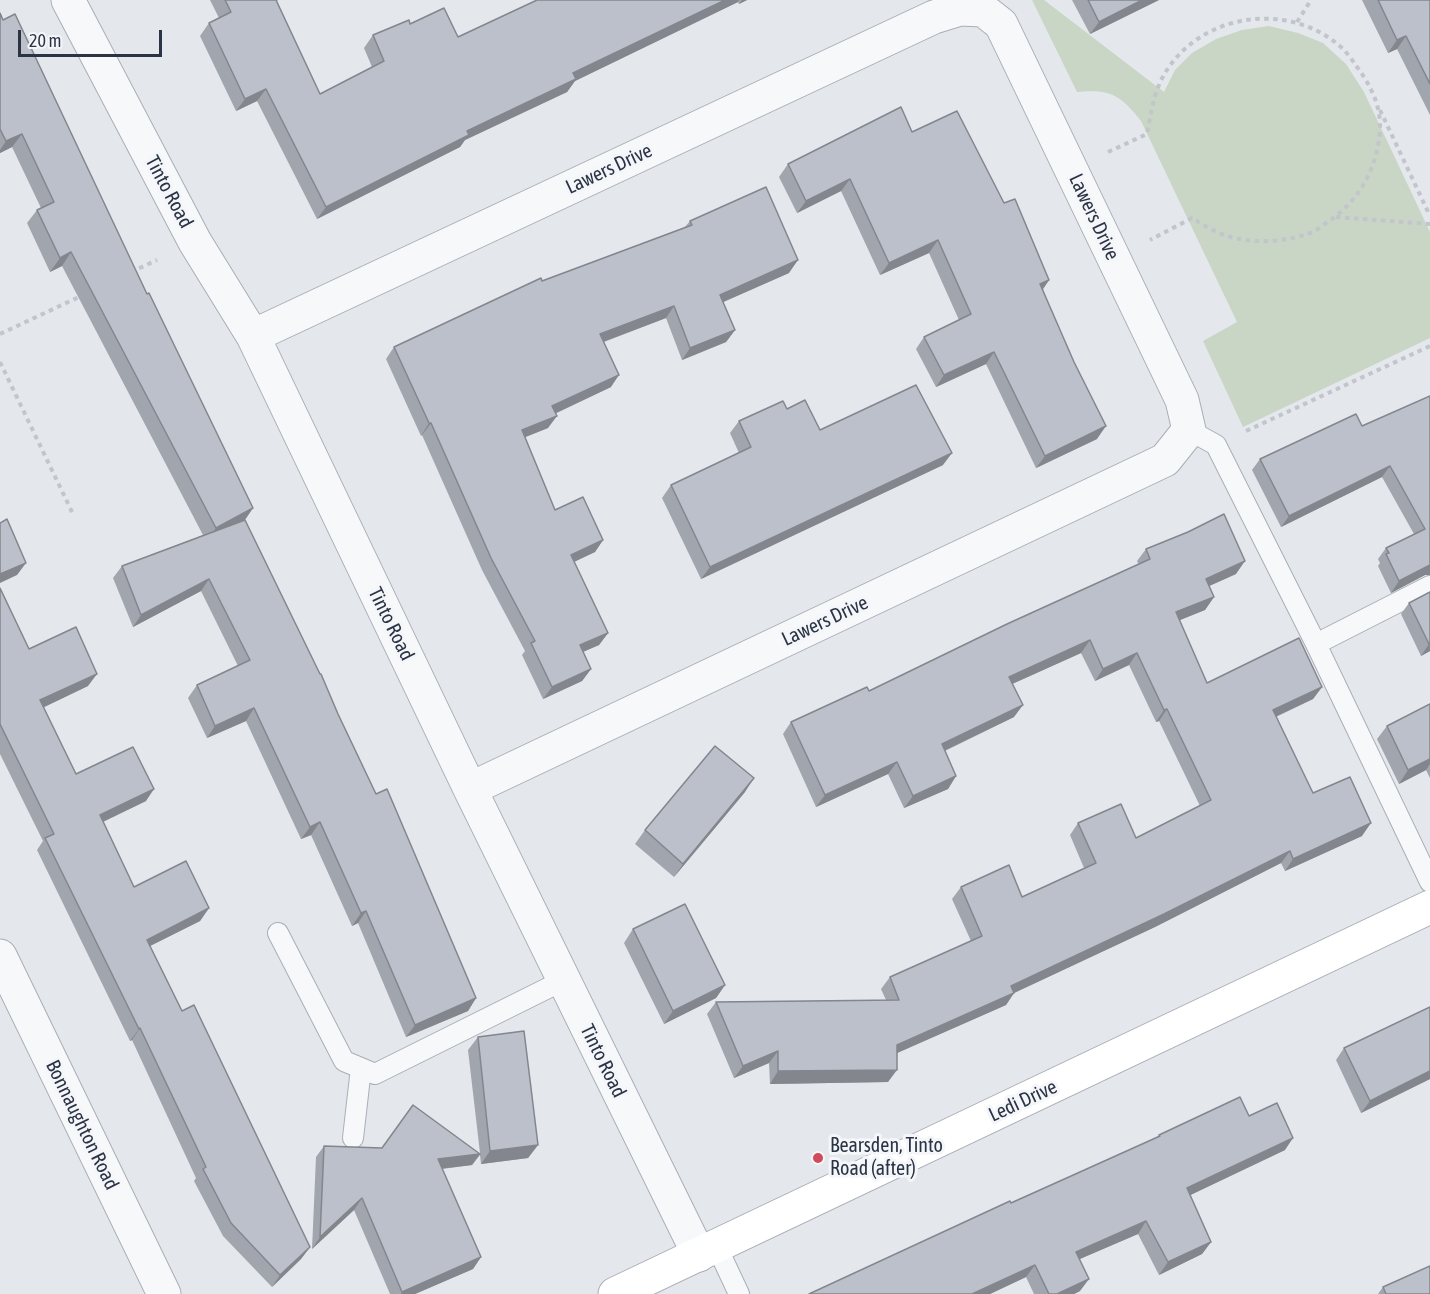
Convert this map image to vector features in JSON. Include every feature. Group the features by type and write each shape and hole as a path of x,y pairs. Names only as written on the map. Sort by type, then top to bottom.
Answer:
{"street":[{"name":"Tinto Road","path":"68,0 195,242 253,336 564,980 708,1251"},
{"name":"Lawers Drive","path":"253,336 934,16 986,5 1001,24 1202,438 1165,460 470,789"},
{"name":"Ledi Drive","path":"615,1294 1430,907"},
{"name":"Bonnaughton Road","path":"0,956 164,1294"}],"lane":[{"path":"1202,438 1316,644 1430,882"},
{"path":"1316,644 1430,586"},
{"path":"278,933 344,1061 375,1074 564,980"},
{"path":"352,1138 361,1068"},
{"path":"708,1251 739,1294"}],"path":[{"path":"1297,22 1311,0"},
{"path":"1072,170 1147,134 1153,105 1164,74 1179,52 1202,35 1246,18 1275,18 1297,22 1320,32 1344,49 1364,77 1430,216"},
{"path":"1114,259 1192,218 1224,235 1253,240 1282,240 1312,233 1336,217 1353,201 1370,174 1379,144 1380,110"},
{"path":"1336,217 1430,224"},
{"path":"130,273 195,242"},
{"path":"0,334 87,293"},
{"path":"1202,438 1430,346"},
{"path":"0,362 73,514"}],"green space":[{"path":"1032,0 1044,0 1164,92 1175,70 1192,53 1216,39 1242,30 1269,26 1298,33 1323,43 1346,64 1364,92 1430,232 1430,338 1243,427 1203,341 1237,322 1141,121 1127,105 1114,96 1089,91 1077,92"}],"building":[{"path":"225,0 276,0 320,94 384,61 373,35 409,20 410,24 444,8 458,37 537,0 725,0 573,73 576,79 467,131 469,135 326,207 266,89 245,99 209,23 231,12"},
{"path":"1088,0 1142,0 1099,22"},
{"path":"1378,0 1430,0 1430,84 1406,36 1397,40"},
{"path":"0,13 3,20 15,14 147,294 149,293 253,508 216,528 71,252 60,258 37,210 54,202 22,134 6,141 0,129"},
{"path":"901,107 912,132 957,111 1004,203 1015,199 1049,280 1040,284 1074,362 1106,426 1045,456 994,352 944,375 924,337 971,314 938,240 889,263 850,179 806,201 788,164"},
{"path":"766,187 798,260 720,295 735,330 690,348 674,306 600,334 619,375 552,406 557,416 522,430 555,510 583,497 603,540 571,555 608,633 580,645 591,669 552,687 531,643 535,641 491,558 431,423 394,347 541,278 542,281 692,225 690,221"},
{"path":"916,385 952,453 710,567 671,485 751,447 739,421 783,401 787,409 805,400 820,430"},
{"path":"1430,396 1430,565 1399,581 1386,554 1389,553 1386,548 1425,529 1390,466 1289,516 1260,459 1356,414 1362,426"},
{"path":"1224,514 1245,561 1206,579 1214,597 1176,612 1207,683 1299,638 1322,687 1273,710 1313,793 1350,777 1371,823 1293,859 1290,851 1164,914 1011,986 1014,993 897,1045 897,1070 778,1071 778,1051 743,1066 716,1002 899,1000 890,977 982,936 961,887 1009,865 1022,897 1096,863 1078,823 1121,804 1136,838 1211,800 1137,653 1103,669 1090,640 1009,677 1023,705 942,744 956,776 913,796 897,762 825,795 791,722 867,687 869,691 1007,624 1150,559 1146,549"},
{"path":"7,519 26,563 0,574 0,523"},
{"path":"245,520 321,674 376,794 387,789 476,998 415,1025 366,911 361,913 320,822 310,827 254,708 215,726 197,685 250,660 209,579 141,615 122,566"},
{"path":"0,588 29,649 76,627 97,674 40,700 76,774 133,747 154,789 100,815 134,887 186,861 209,908 147,940 182,1011 194,1005 310,1247 280,1275 231,1223 203,1169 206,1167 140,1028 45,838 54,834 0,724"},
{"path":"1430,592 1430,643 1429,644 1409,603"},
{"path":"1430,704 1430,759 1408,770 1387,726"},
{"path":"715,746 754,778 683,864 645,830"},
{"path":"685,904 725,985 673,1011 633,929"},
{"path":"1430,1007 1430,1071 1370,1101 1344,1048"},
{"path":"524,1031 538,1145 490,1151 478,1037"},
{"path":"1240,1097 1249,1116 1277,1103 1293,1138 1187,1188 1211,1242 1168,1262 1146,1221 1076,1252 1089,1279 1057,1294 1049,1294 1035,1265 972,1294 809,1294 1010,1201 1011,1203 1160,1136"},
{"path":"413,1105 480,1154 438,1159 481,1257 402,1292 362,1198 320,1237 324,1146 382,1148"},
{"path":"1430,1266 1430,1294 1386,1294 1383,1287"}],"place":[{"name":"Bearsden, Tinto Road (after)","path":"818,1158"}]}
